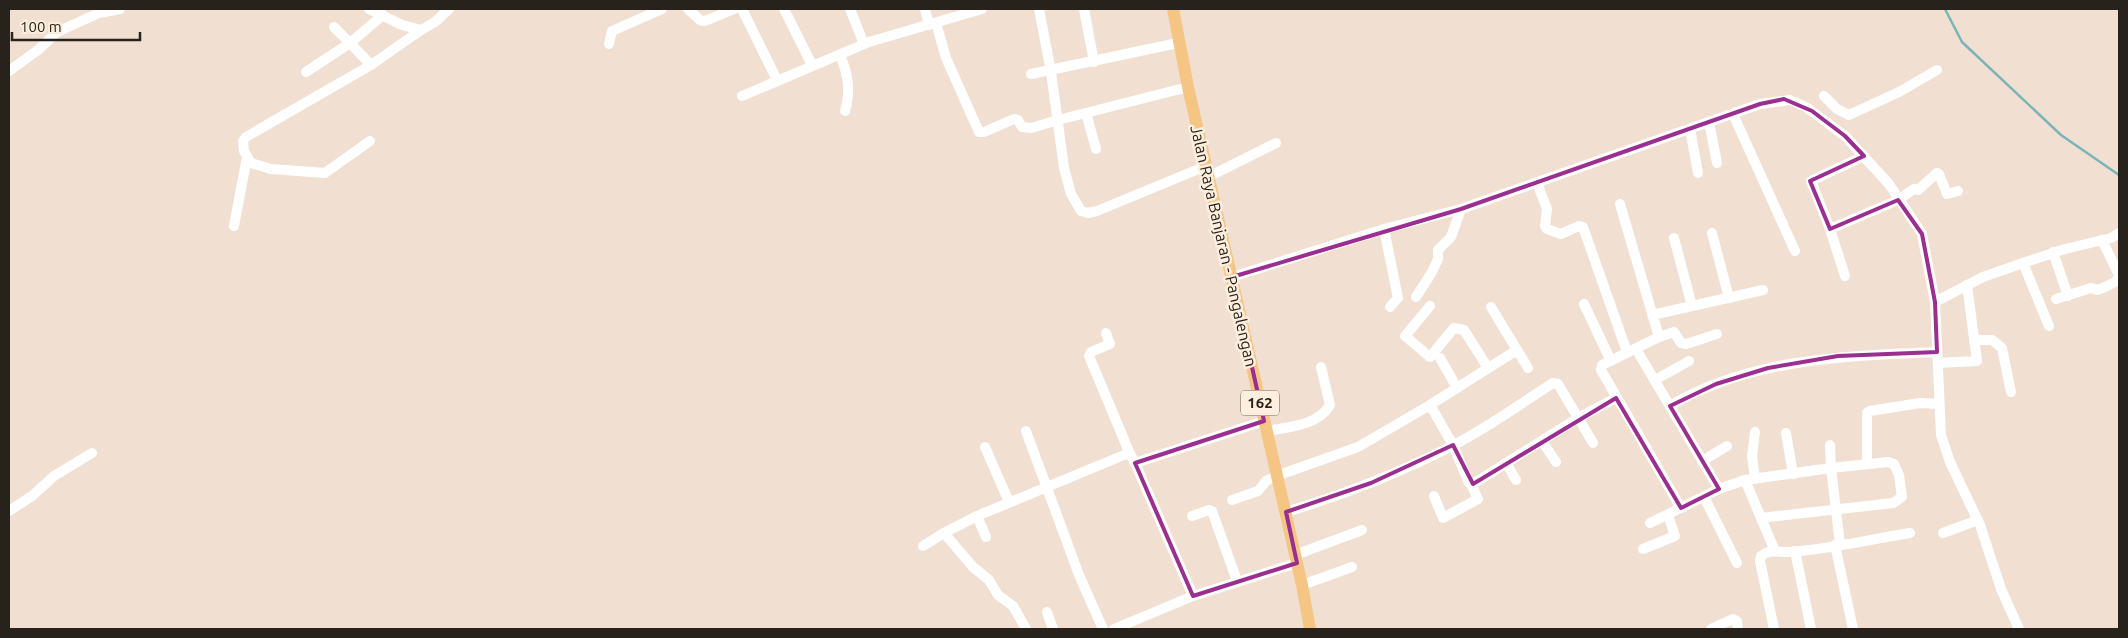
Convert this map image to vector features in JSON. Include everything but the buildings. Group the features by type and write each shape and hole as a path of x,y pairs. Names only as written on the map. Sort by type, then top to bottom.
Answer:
{"main road":[{"name":"Jalan Raya Banjaran - Pangalengan","path":"1173,9 1178,44 1276,476 1286,512 1310,629"}],"street":[{"path":"9,71 38,50 57,32 99,14 120,9"},
{"path":"234,226 246,157 243,145 246,137 371,65 435,22 449,9"},
{"path":"609,44 612,31 662,9"},
{"path":"688,9 705,22 734,9"},
{"path":"742,9 777,80"},
{"path":"784,9 812,65"},
{"path":"850,9 864,44"},
{"path":"925,9 979,132 1014,119 1018,120 1022,127 1026,129 1188,87"},
{"path":"944,9 947,20"},
{"path":"742,96 864,44 982,9"},
{"path":"1039,9 1051,72 1064,168 1071,194 1081,211 1088,213 1097,211 1207,171 1276,143"},
{"path":"1084,9 1094,62"},
{"path":"306,72 350,43 376,11 411,28 421,30"},
{"path":"334,27 371,65"},
{"path":"1031,74 1051,72 1178,44"},
{"path":"840,55 848,86 845,111"},
{"path":"1824,96 1837,109 1849,115 1899,92 1937,70"},
{"path":"1232,278 1384,230 1462,209 1760,104 1790,100 1806,107 1845,136 1864,156 1889,184 1922,234 1935,302 1941,435 1947,457 1978,520 2001,589 2019,629"},
{"path":"1086,113 1096,149"},
{"path":"1733,114 1795,251"},
{"path":"1709,122 1717,163"},
{"path":"1690,129 1698,173"},
{"path":"246,157 251,163 271,169 325,173 370,140"},
{"path":"1845,276 1830,229 1811,183 1812,180 1864,156"},
{"path":"1830,229 1898,200 1914,189 1918,189 1937,173 1940,174 1947,194 1958,191"},
{"path":"1538,183 1546,209 1545,226 1547,230 1561,234 1579,226 1583,227 1632,351 1655,380 1719,489"},
{"path":"1620,204 1659,337"},
{"path":"1416,297 1432,272 1438,259 1438,250 1451,236 1462,209"},
{"path":"1384,230 1398,298 1390,307"},
{"path":"1712,233 1729,298"},
{"path":"1935,302 1983,277 2053,252 2102,240 2119,233"},
{"path":"1674,238 1692,306"},
{"path":"2056,299 2091,288 2097,290 2115,282 2119,276 2102,240"},
{"path":"2053,252 2068,296"},
{"path":"2023,262 2048,326"},
{"path":"1670,406 1716,384 1768,368 1838,356 1938,358 1976,362 1967,285"},
{"path":"1652,315 1763,290"},
{"path":"1584,304 1611,360"},
{"path":"1430,306 1405,336 1430,357 1454,328 1464,330 1488,368"},
{"path":"1492,307 1528,368"},
{"path":"1681,508 1616,398 1601,368 1602,365 1611,360 1659,337 1674,332 1681,343 1686,344 1717,334"},
{"path":"1106,333 1110,344 1091,352 1089,356 1193,596"},
{"path":"1974,340 1992,340 2002,348 2011,392"},
{"path":"1232,500 1258,491 1266,481 1276,476 1358,447 1430,405 1517,350"},
{"path":"1440,358 1457,388"},
{"path":"1655,380 1689,361"},
{"path":"923,546 977,516 1124,454 1133,458 1265,426 1311,422 1326,412 1330,405 1321,367"},
{"path":"1286,512 1327,500 1371,483 1453,445 1553,383 1558,384 1593,443"},
{"path":"1471,484 1578,418 1616,398"},
{"path":"1867,464 1867,413 1920,403 1939,404"},
{"path":"1430,405 1453,445 1478,499 1443,518 1434,496"},
{"path":"1026,432 1079,575 1103,629"},
{"path":"1755,432 1750,480 1761,518 1775,550"},
{"path":"1786,433 1793,474"},
{"path":"1542,441 1556,462"},
{"path":"1830,445 1838,545 1853,629"},
{"path":"1702,461 1727,446"},
{"path":"985,447 1009,502"},
{"path":"9,512 32,496 54,476 92,453"},
{"path":"1650,523 1719,489 1750,480 1888,462 1894,464 1899,474 1902,497 1893,503 1761,518"},
{"path":"1506,463 1516,480"},
{"path":"1704,497 1737,563"},
{"path":"1192,516 1208,510 1212,511 1237,581"},
{"path":"1643,549 1675,536 1668,515"},
{"path":"977,516 986,537"},
{"path":"1943,533 1978,520"},
{"path":"1114,629 1193,596 1296,559 1362,530"},
{"path":"944,533 973,567 989,580 998,594 1013,606 1026,629"},
{"path":"1774,629 1760,561 1764,553 1775,550 1795,551 1870,541 1910,533"},
{"path":"1795,551 1811,629"},
{"path":"1302,585 1352,567"},
{"path":"1047,612 1053,629"},
{"path":"1711,629 1734,620 1737,621 1738,629"}],"highlighted area":[{"path":"1784,99 1812,111 1845,136 1864,156 1810,181 1830,229 1898,200 1922,234 1935,302 1937,352 1838,356 1768,368 1716,384 1670,406 1719,489 1704,497 1681,508 1616,398 1473,484 1453,445 1371,483 1286,512 1297,563 1193,596 1135,463 1264,421 1232,277 1461,209 1760,104"}],"waterway":[{"path":"1945,9 1962,42 2061,135 2119,175"}]}
